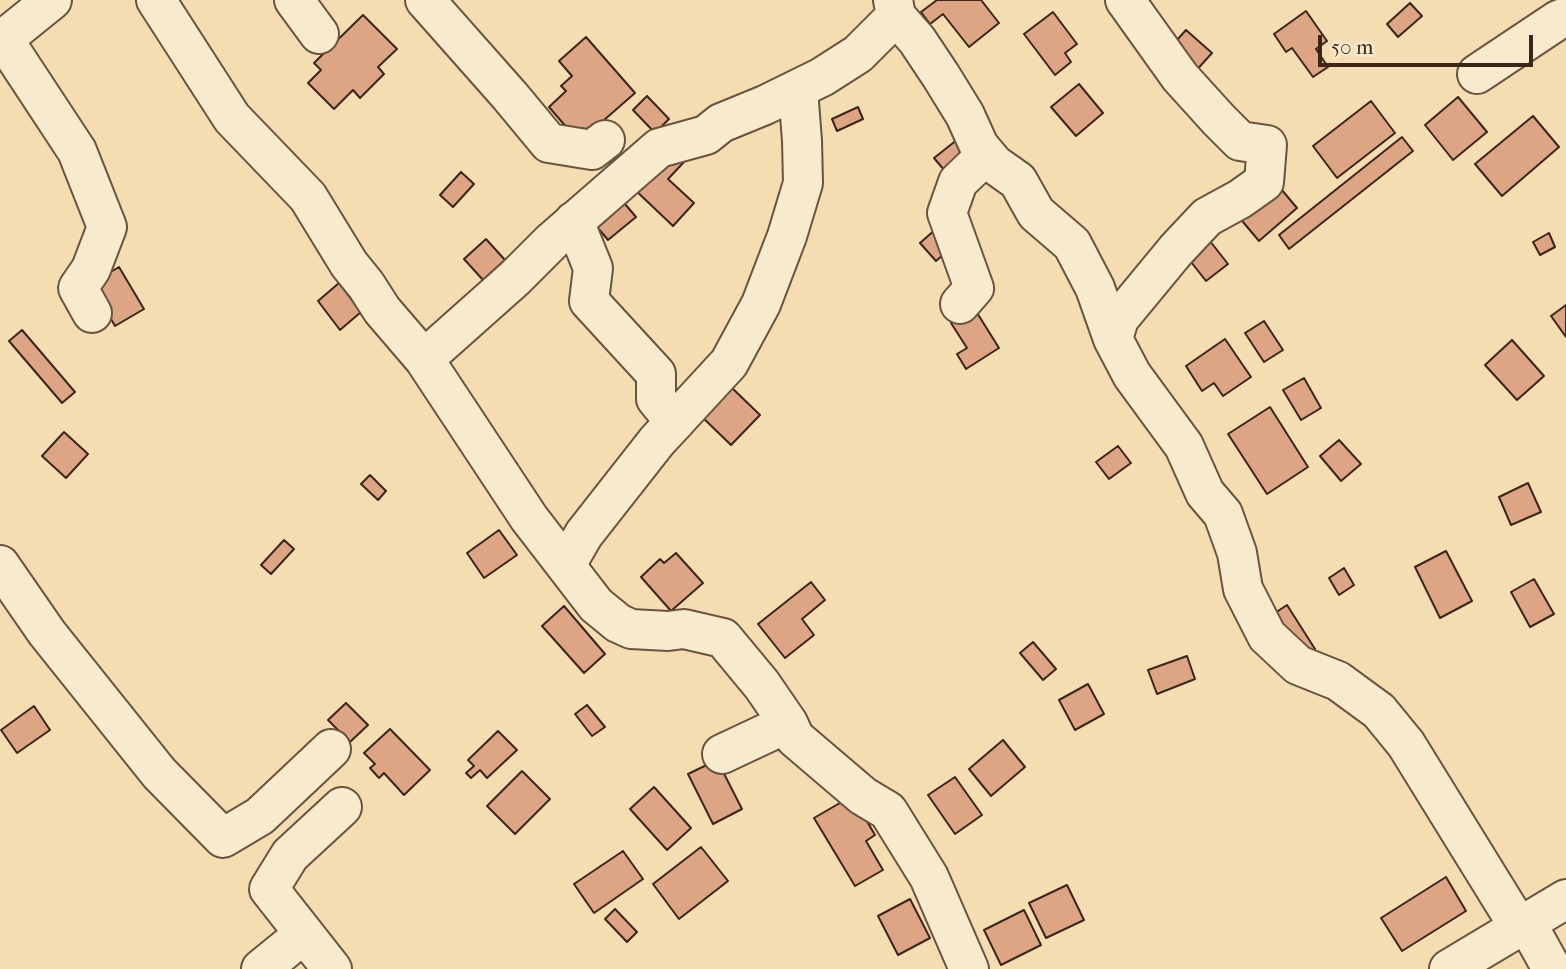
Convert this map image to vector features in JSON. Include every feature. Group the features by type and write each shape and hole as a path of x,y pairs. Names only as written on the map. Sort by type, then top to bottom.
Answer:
{"street":[{"path":"52,0 2,41 77,151 107,227 91,269 78,288 92,313"},
{"path":"156,0 232,118 308,197 349,264 382,310 424,359 529,518 596,605 618,623 631,629 684,629 723,638 762,685 795,738 808,752 863,796 888,811 929,877 969,969"},
{"path":"294,0 319,34"},
{"path":"425,0 549,144 592,150 605,140"},
{"path":"1113,339 1119,319 1207,217 1240,199 1264,181 1267,145 1240,141 1219,120 1180,77 1125,0"},
{"path":"424,359 574,221 659,148 706,135 721,123 822,77 858,54 895,8 965,115 979,146 994,164 1018,181 1036,213 1072,244 1095,288 1113,339 1132,375 1184,446 1205,493 1223,514 1237,553 1243,589 1267,636 1298,666 1338,681 1379,711 1406,744 1552,969"},
{"path":"1477,74 1566,17"},
{"path":"566,565 584,534 674,422 729,363 761,304 783,248 803,183 798,89"},
{"path":"960,304 974,288 947,213 958,182 986,155"},
{"path":"574,221 593,268 589,301 656,374 656,398 674,422"},
{"path":"0,565 47,633 159,773 223,838 260,816 331,749"},
{"path":"722,754 788,723"},
{"path":"332,969 269,889 290,855 342,807"},
{"path":"1449,969 1566,899"},
{"path":"261,969 304,934"}],"building":[{"path":"937,0 981,0 999,23 969,47 943,14 930,24 921,12"},
{"path":"1410,3 1422,16 1398,37 1387,24"},
{"path":"1306,11 1327,41 1316,49 1328,67 1313,77 1292,48 1286,52 1274,34"},
{"path":"1053,12 1077,44 1065,53 1071,62 1055,75 1024,34"},
{"path":"363,15 397,49 378,67 384,74 360,98 353,90 334,109 308,83 321,70 314,63"},
{"path":"1186,30 1212,53 1194,73 1168,50"},
{"path":"586,37 635,93 588,134 583,128 574,136 549,107 566,91 561,86 572,76 559,61"},
{"path":"1079,84 1103,113 1076,136 1051,107"},
{"path":"647,96 669,119 655,133 633,110"},
{"path":"1458,97 1487,132 1453,160 1425,125"},
{"path":"1371,101 1395,133 1337,178 1313,146"},
{"path":"858,107 863,119 837,131 832,119"},
{"path":"1533,116 1559,147 1502,196 1475,164"},
{"path":"1402,137 1413,151 1289,249 1279,235"},
{"path":"958,139 967,152 944,170 934,158"},
{"path":"668,148 684,162 668,179 694,203 673,226 632,187"},
{"path":"461,172 474,184 453,207 440,195"},
{"path":"1276,183 1297,208 1259,241 1238,216"},
{"path":"614,191 636,217 608,240 587,215"},
{"path":"937,228 953,246 936,261 920,243"},
{"path":"1549,233 1555,247 1540,255 1533,242"},
{"path":"1206,236 1228,264 1206,281 1184,253"},
{"path":"486,239 505,260 483,280 464,259"},
{"path":"119,267 144,309 115,326 91,284"},
{"path":"339,283 361,312 340,330 318,301"},
{"path":"1566,305 1566,337 1551,316"},
{"path":"974,308 999,348 966,369 957,354 967,348 951,323"},
{"path":"1264,321 1283,350 1264,362 1245,333"},
{"path":"22,330 75,392 62,403 9,341"},
{"path":"1225,339 1251,377 1223,396 1214,383 1202,391 1186,366"},
{"path":"1512,340 1544,376 1517,400 1485,365"},
{"path":"1304,378 1321,408 1301,420 1283,390"},
{"path":"729,385 760,415 731,445 700,415"},
{"path":"1270,407 1308,467 1267,494 1228,434"},
{"path":"64,432 88,454 66,478 42,456"},
{"path":"1339,440 1361,464 1341,481 1320,456"},
{"path":"1118,446 1131,463 1109,479 1096,462"},
{"path":"370,475 386,491 378,500 361,484"},
{"path":"1528,483 1541,512 1511,525 1499,497"},
{"path":"499,530 517,555 484,578 467,553"},
{"path":"284,540 294,549 271,574 261,565"},
{"path":"1446,551 1472,601 1440,618 1415,567"},
{"path":"676,553 703,583 671,611 641,577 660,559 664,563"},
{"path":"1344,568 1354,585 1339,595 1329,578"},
{"path":"1534,579 1554,614 1530,627 1511,592"},
{"path":"811,582 825,600 802,619 814,635 785,658 758,624"},
{"path":"1287,605 1315,649 1300,659 1272,615"},
{"path":"564,606 605,654 584,673 542,626"},
{"path":"1033,642 1056,669 1043,680 1020,653"},
{"path":"1187,656 1195,679 1157,694 1148,670"},
{"path":"1088,684 1104,714 1075,730 1059,700"},
{"path":"346,703 368,725 350,742 328,720"},
{"path":"587,705 605,727 592,736 575,714"},
{"path":"34,706 50,730 17,753 1,730"},
{"path":"390,729 430,770 404,795 384,773 379,778 370,768 375,764 364,753"},
{"path":"498,731 517,750 487,778 480,770 471,778 466,773 474,766 468,760"},
{"path":"1003,740 1025,767 991,796 969,769"},
{"path":"717,760 742,809 713,824 688,774"},
{"path":"522,771 550,799 515,834 487,806"},
{"path":"955,777 982,815 955,834 928,795"},
{"path":"654,787 691,828 667,850 630,809"},
{"path":"845,800 858,806 875,835 866,841 883,870 855,886 814,818"},
{"path":"701,847 728,881 679,919 653,884"},
{"path":"623,851 643,879 594,913 574,884"},
{"path":"1446,877 1466,911 1402,951 1381,918"},
{"path":"1067,885 1084,920 1046,938 1029,903"},
{"path":"910,899 930,938 898,955 878,916"},
{"path":"615,909 637,932 627,942 605,919"},
{"path":"1024,910 1041,945 1001,965 984,930"}]}
